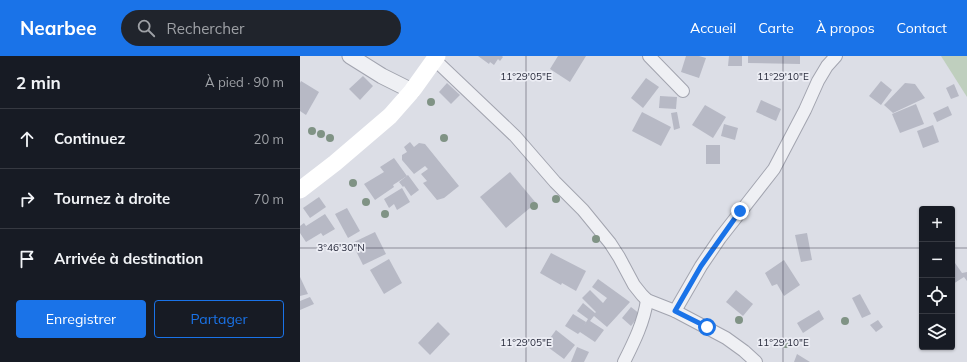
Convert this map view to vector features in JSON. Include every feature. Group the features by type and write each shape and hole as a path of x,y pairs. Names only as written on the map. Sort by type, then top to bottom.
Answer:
{"main road":[{"path":"300,190 335,163 390,116 412,91 436,58"}],"street":[{"path":"350,56 382,76 412,91"},
{"path":"649,56 683,91"},
{"path":"675,311 701,266 720,238 774,169 805,110 818,81 827,66 836,56"},
{"path":"436,58 515,136 555,182 583,210 610,243 634,286 647,300 675,311 726,338 756,362"},
{"path":"624,362 646,312 647,300"}],"green space":[{"path":"941,56 967,56 967,97"}],"building":[{"path":"478,56 503,57 500,61 498,59 494,65 490,62 489,64"},
{"path":"558,56 586,56 570,82 550,69"},
{"path":"686,56 699,56 706,58 699,78 681,72"},
{"path":"729,56 742,56 742,66 728,66"},
{"path":"748,56 800,56 800,64 748,63"},
{"path":"363,76 373,86 360,100 349,89"},
{"path":"646,78 659,87 643,108 631,98"},
{"path":"301,81 319,92 306,115 300,111"},
{"path":"881,81 892,90 881,105 869,96"},
{"path":"447,83 460,95 451,104 439,92"},
{"path":"905,83 915,84 925,98 893,113 884,105"},
{"path":"954,84 959,96 951,99 946,88"},
{"path":"660,96 677,97 676,109 659,108"},
{"path":"761,100 781,109 776,121 756,112"},
{"path":"916,104 924,124 900,133 892,114"},
{"path":"705,105 726,117 713,138 692,125"},
{"path":"948,106 952,115 937,122 933,113"},
{"path":"642,112 671,127 661,146 632,131"},
{"path":"677,112 680,128 674,130 671,113"},
{"path":"724,124 738,128 735,140 721,136"},
{"path":"933,125 939,142 923,148 917,131"},
{"path":"410,142 414,147 419,143 425,144 459,186 444,198 437,200 423,183 427,181 421,174 428,169 425,166 414,174 402,160 402,155 407,152 404,147"},
{"path":"706,145 720,145 720,164 706,164"},
{"path":"394,158 407,176 375,200 364,184 384,172 380,167"},
{"path":"510,172 536,203 506,228 480,197"},
{"path":"408,175 419,190 411,196 399,182"},
{"path":"402,188 410,202 397,210 394,204 389,208 384,199"},
{"path":"319,197 326,207 310,218 303,208"},
{"path":"347,208 360,231 348,238 335,214"},
{"path":"325,214 335,229 323,236 321,233 306,242 300,233 300,226 304,223 306,226"},
{"path":"375,232 386,254 363,265 352,243"},
{"path":"807,233 812,260 801,262 795,235"},
{"path":"551,253 586,271 576,291 562,283 561,285 540,273"},
{"path":"389,259 402,283 384,294 370,270"},
{"path":"784,260 800,285 784,296 777,284 772,286 765,273"},
{"path":"955,263 962,273 967,272 967,281 964,277 955,283"},
{"path":"300,277 308,294 300,296"},
{"path":"598,279 630,302 607,327 594,316 590,321 604,330 595,342 580,332 578,334 565,326 573,314 586,322 583,327 588,319 577,311 583,303 595,313 596,312 582,298 590,290 603,303 607,298 592,287"},
{"path":"736,290 753,304 743,316 726,302"},
{"path":"860,294 871,314 862,318 852,298"},
{"path":"310,297 314,304 300,310 300,301"},
{"path":"631,307 640,314 631,326 622,318"},
{"path":"819,310 824,319 803,333 797,323"},
{"path":"878,320 883,327 876,332 870,325"},
{"path":"438,322 450,334 430,355 418,343"},
{"path":"556,330 575,345 564,359 545,345"},
{"path":"577,347 589,352 584,362 571,362"},
{"path":"797,354 810,362 794,362"}],"route":[{"path":"707,327 675,311 701,266 740,211"}]}
